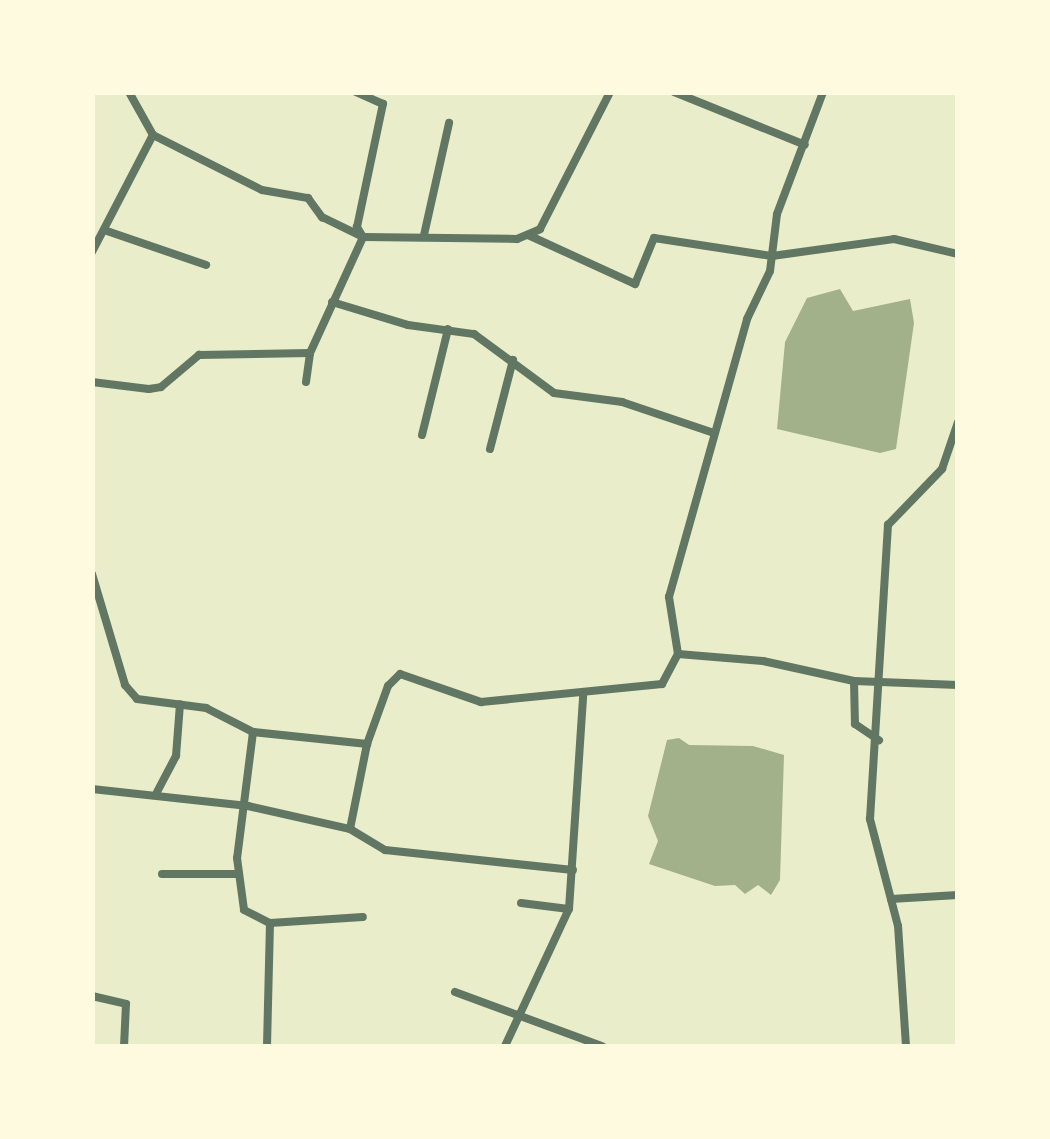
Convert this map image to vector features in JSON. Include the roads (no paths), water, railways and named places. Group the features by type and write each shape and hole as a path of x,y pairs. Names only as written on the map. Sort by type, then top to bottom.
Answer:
{"street":[{"path":"129,92 153,135 262,190 308,198 322,218 364,237 526,235 540,229 610,92"},
{"path":"356,92 383,104 358,227 364,237"},
{"path":"674,92 806,145"},
{"path":"350,830 368,744 388,686 400,674 481,702 583,696 662,684 678,654 669,597 714,433 772,256 777,214 823,92"},
{"path":"424,235 449,123"},
{"path":"92,252 153,135"},
{"path":"104,230 206,266"},
{"path":"526,235 635,284 654,238 772,256 894,239 958,254"},
{"path":"306,382 310,353 364,237"},
{"path":"332,302 474,334 554,393 622,402 714,433"},
{"path":"422,435 448,329"},
{"path":"92,382 149,389 199,355 310,353"},
{"path":"490,449 513,360"},
{"path":"906,1046 891,900 870,818 878,740 876,680 888,525 942,470 958,422"},
{"path":"92,574 125,684 137,699 206,708 253,732 368,744"},
{"path":"678,654 763,661 854,681 958,686"},
{"path":"854,681 855,724 878,740"},
{"path":"505,1046 569,910 583,696"},
{"path":"157,792 176,756 180,704"},
{"path":"253,732 239,874 244,910 270,923 362,917"},
{"path":"92,789 157,792 248,806 350,830 385,850 573,870"},
{"path":"162,874 239,874"},
{"path":"891,900 958,895"},
{"path":"521,902 569,910"},
{"path":"267,1046 270,923"},
{"path":"92,990 126,1004 124,1046"},
{"path":"455,992 602,1046"}]}
